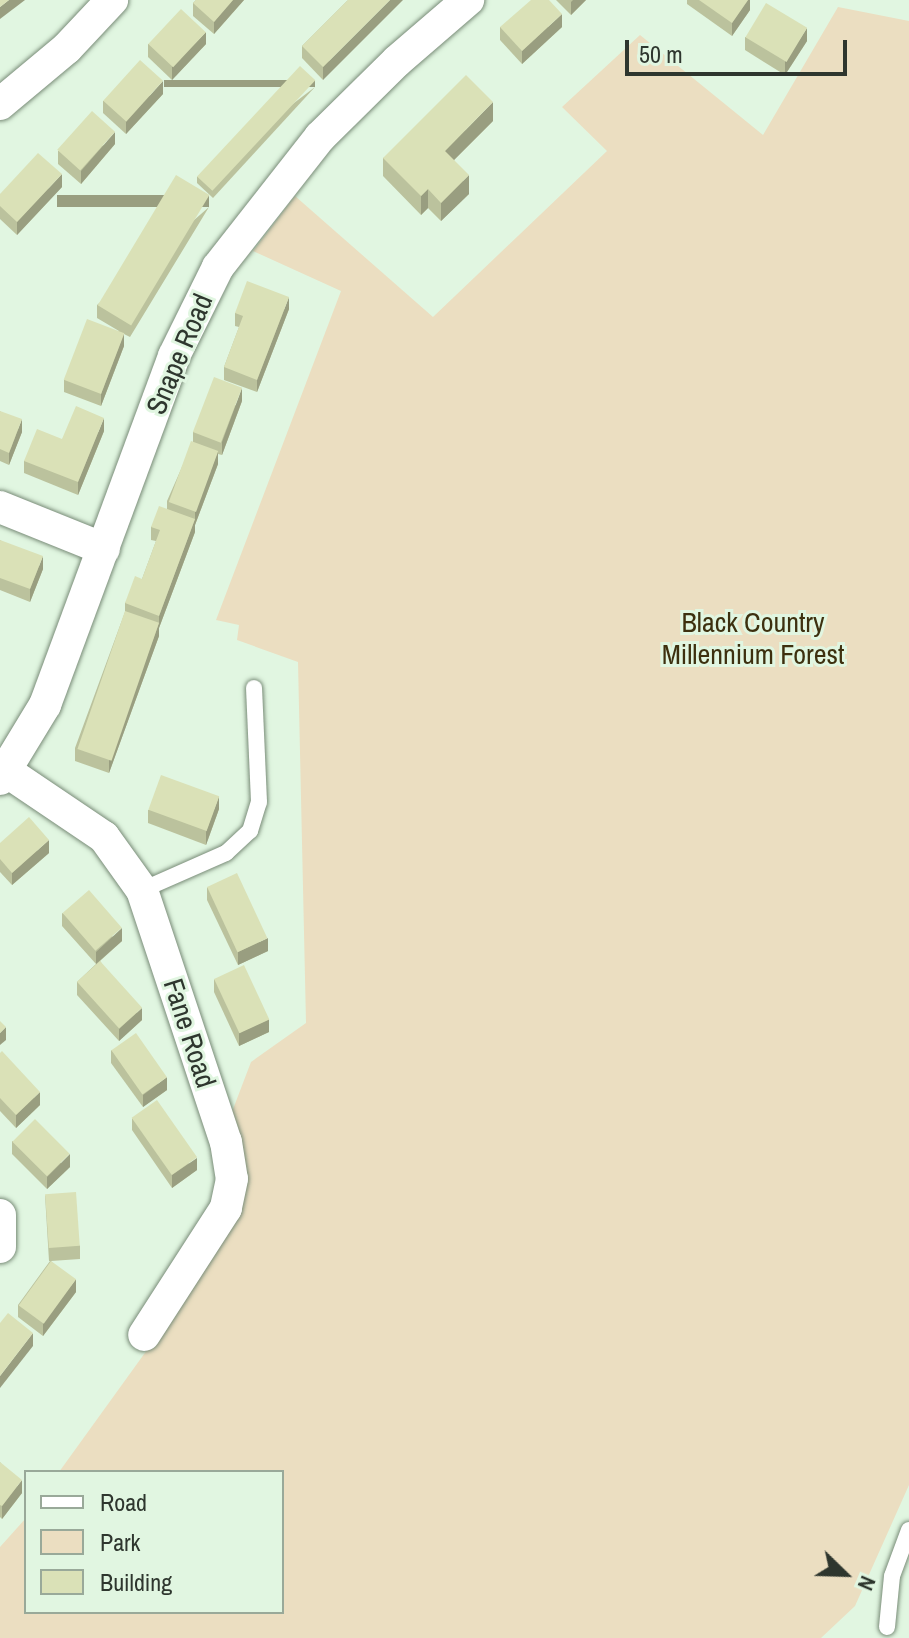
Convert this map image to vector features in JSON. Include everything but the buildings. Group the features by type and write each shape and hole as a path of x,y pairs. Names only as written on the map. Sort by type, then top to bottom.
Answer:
{"street":[{"path":"0,104 67,48 112,0"},
{"name":"Snape Road","path":"3,775 45,705 174,356 218,267 320,137 406,52 468,0"},
{"path":"0,507 104,549"},
{"name":"Fane Road","path":"3,775 104,837 142,890 226,1142 232,1179 226,1208 144,1335"},
{"path":"0,1215 0,1247"}],"lane":[{"path":"142,890 226,853 250,831 259,802 254,688"},
{"path":"887,1627 892,1576 909,1530"}],"green space":[{"name":"Black Country Millennium Forest","path":"838,7 909,21 909,1485 855,1606 821,1638 0,1638 0,1547 24,1520 24,1614 284,1614 284,1470 60,1470 147,1350 240,1200 230,1117 251,1062 306,1023 298,662 237,640 239,625 216,620 341,291 253,251 295,196 433,317 607,151 562,107 640,35 763,135"}]}
